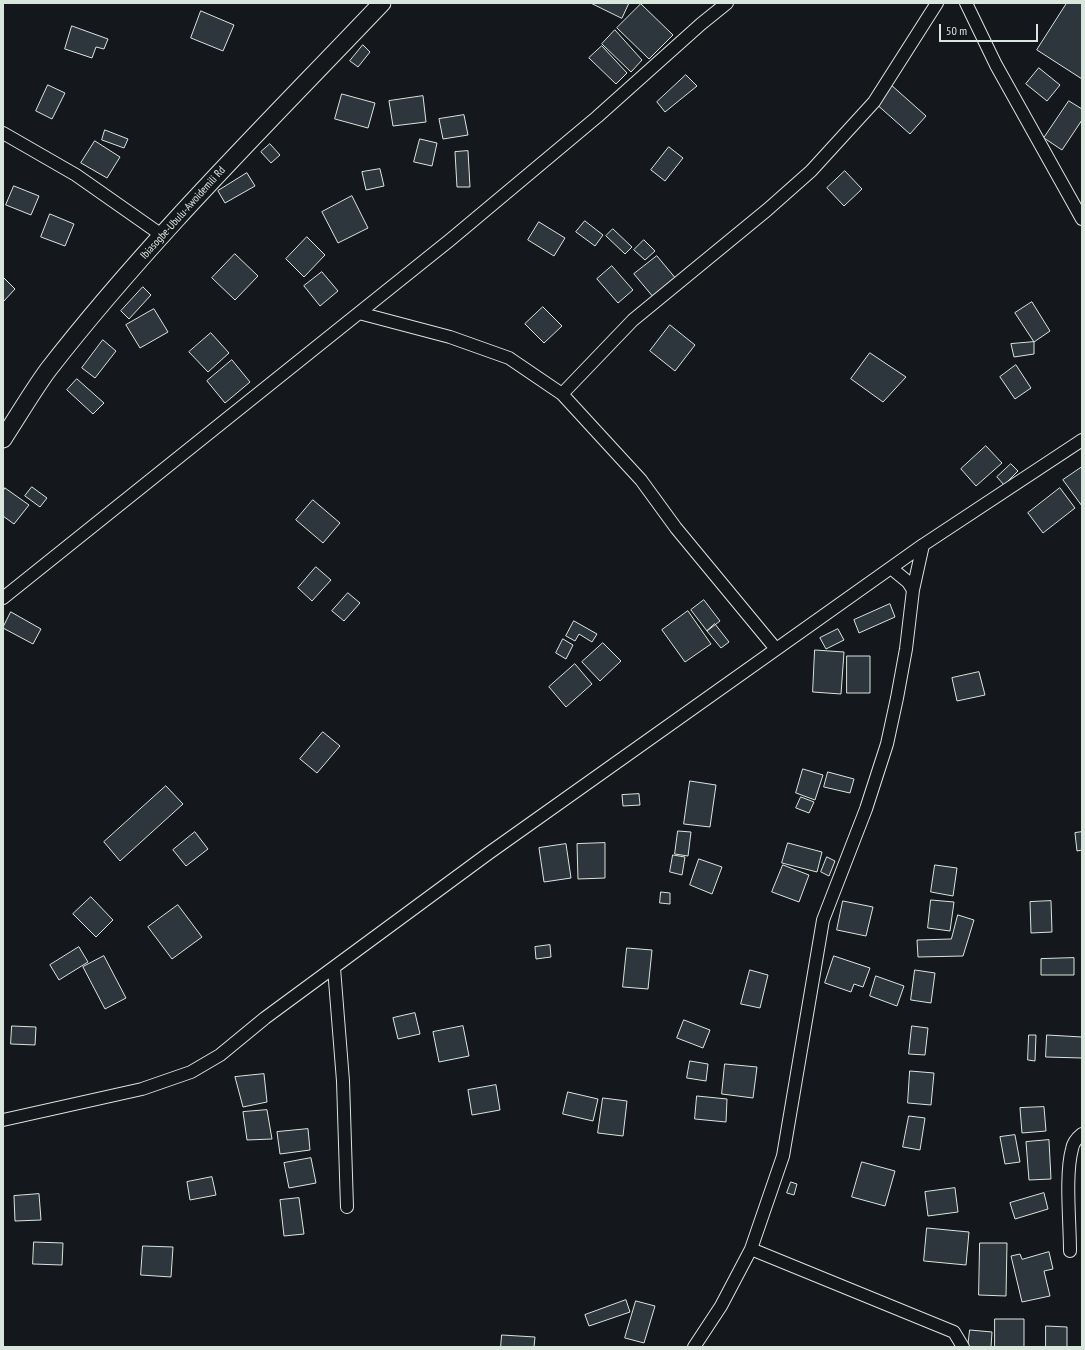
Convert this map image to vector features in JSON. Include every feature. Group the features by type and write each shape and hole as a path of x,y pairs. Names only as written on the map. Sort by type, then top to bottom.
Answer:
{"street":[{"name":"Ibiasogbe-Ubulu-Awoidemili Rd","path":"3,439 47,372 107,297 236,155 382,3"},
{"path":"3,598 450,240 597,117 701,24 727,3"},
{"path":"562,394 633,320 767,210 810,171 874,102 937,3"},
{"path":"966,3 996,65 1082,219"},
{"path":"3,133 76,175 163,236"},
{"path":"358,313 450,337 509,358 562,394 641,480 676,528 776,649"},
{"path":"3,1120 142,1089 191,1072 220,1055 265,1018 489,853 923,545 1082,440"},
{"path":"694,1347 721,1306 751,1249 783,1156 823,920 866,809 887,744 898,691 913,590 923,545"},
{"path":"891,568 908,582 913,590"},
{"path":"334,968 343,1081 346,1207"},
{"path":"1070,1250 1069,1170 1072,1148 1082,1134"},
{"path":"751,1249 954,1332 963,1347"}],"building":[{"path":"591,3 629,3 622,18"},
{"path":"1067,3 1082,3 1082,79 1037,50"},
{"path":"641,4 673,35 649,59 617,28"},
{"path":"201,11 234,25 223,51 191,38"},
{"path":"72,26 108,39 104,49 96,47 92,58 65,49"},
{"path":"615,30 642,60 631,72 602,44"},
{"path":"363,45 370,52 358,67 350,61"},
{"path":"602,46 627,73 616,84 589,58"},
{"path":"1039,68 1060,85 1047,101 1026,84"},
{"path":"686,75 697,86 665,112 657,102"},
{"path":"890,84 926,116 910,134 874,102"},
{"path":"48,85 65,93 52,119 36,111"},
{"path":"342,94 375,103 368,128 335,119"},
{"path":"423,96 426,122 393,126 389,101"},
{"path":"1069,101 1082,109 1082,120 1062,150 1044,138"},
{"path":"464,115 468,135 443,139 439,119"},
{"path":"105,130 128,139 124,148 102,140"},
{"path":"420,139 437,143 432,166 414,162"},
{"path":"95,141 120,157 107,178 81,163"},
{"path":"270,144 280,155 271,163 261,152"},
{"path":"669,147 683,158 665,181 651,170"},
{"path":"468,151 470,187 457,187 455,152"},
{"path":"380,169 384,186 366,190 362,172"},
{"path":"845,171 862,189 844,206 827,188"},
{"path":"247,173 255,186 225,203 218,191"},
{"path":"14,186 39,196 31,215 6,205"},
{"path":"352,196 368,228 338,243 322,212"},
{"path":"50,214 74,224 65,246 41,237"},
{"path":"585,221 603,235 595,246 576,232"},
{"path":"539,222 565,238 554,256 528,240"},
{"path":"613,229 632,247 625,254 606,236"},
{"path":"307,237 325,255 304,277 286,259"},
{"path":"644,240 655,251 645,260 634,250"},
{"path":"235,254 258,276 235,300 212,278"},
{"path":"657,256 677,280 654,298 634,274"},
{"path":"612,266 633,290 618,303 597,279"},
{"path":"322,272 338,291 320,306 304,286"},
{"path":"3,277 15,289 3,302"},
{"path":"143,287 151,295 129,319 121,311"},
{"path":"1032,302 1050,331 1034,342 1015,313"},
{"path":"543,307 562,326 544,343 525,324"},
{"path":"154,309 168,332 140,348 126,325"},
{"path":"670,325 695,345 675,371 650,351"},
{"path":"211,333 229,353 208,372 189,352"},
{"path":"103,340 116,351 95,378 82,368"},
{"path":"1034,342 1034,354 1014,357 1011,344"},
{"path":"870,353 906,377 883,402 851,379"},
{"path":"232,360 250,382 225,403 207,381"},
{"path":"1016,365 1031,388 1015,399 1000,377"},
{"path":"77,379 104,403 93,414 67,390"},
{"path":"986,446 1002,463 976,486 961,469"},
{"path":"1011,464 1018,471 1004,485 997,477"},
{"path":"1082,467 1082,506 1063,480"},
{"path":"32,487 47,498 40,507 25,496"},
{"path":"5,488 29,505 14,524 3,516 3,492"},
{"path":"1060,488 1075,508 1043,533 1028,513"},
{"path":"313,500 340,523 323,543 296,520"},
{"path":"316,567 331,580 312,601 298,588"},
{"path":"348,593 360,603 344,621 332,611"},
{"path":"704,600 720,621 707,631 691,610"},
{"path":"890,604 895,617 859,633 854,620"},
{"path":"688,611 711,644 685,662 662,630"},
{"path":"11,612 41,629 33,644 3,628"},
{"path":"574,621 597,634 592,642 579,634 575,641 566,636"},
{"path":"715,624 729,642 721,648 707,631"},
{"path":"838,629 844,640 826,649 820,638"},
{"path":"563,639 573,645 566,659 556,653"},
{"path":"603,643 621,661 600,681 582,662"},
{"path":"815,650 844,652 841,694 813,692"},
{"path":"847,656 870,656 870,693 847,693"},
{"path":"575,664 592,684 566,707 549,687"},
{"path":"979,672 985,695 957,701 952,678"},
{"path":"323,732 340,746 317,773 300,759"},
{"path":"803,769 823,775 815,800 796,793"},
{"path":"828,772 854,779 850,793 824,787"},
{"path":"690,781 716,785 710,827 684,824"},
{"path":"166,786 183,804 120,861 104,842"},
{"path":"639,794 640,805 623,806 622,795"},
{"path":"801,797 814,802 809,813 796,808"},
{"path":"678,831 691,832 688,856 675,854"},
{"path":"195,832 208,849 186,866 173,850"},
{"path":"1082,832 1082,850 1077,851 1075,833"},
{"path":"605,843 605,878 578,879 577,844"},
{"path":"788,843 822,852 817,872 782,863"},
{"path":"566,844 571,878 544,882 539,848"},
{"path":"673,855 685,857 682,875 670,872"},
{"path":"827,857 835,861 829,876 821,872"},
{"path":"699,859 722,867 712,894 690,885"},
{"path":"783,865 809,875 799,902 772,892"},
{"path":"935,865 957,868 953,896 931,892"},
{"path":"661,892 670,893 670,904 660,903"},
{"path":"91,897 113,920 96,937 73,914"},
{"path":"931,900 954,902 950,931 928,928"},
{"path":"843,901 873,907 866,936 837,930"},
{"path":"1051,901 1052,932 1031,933 1030,902"},
{"path":"178,905 202,937 172,959 148,927"},
{"path":"958,915 974,920 963,956 918,957 917,940 951,939"},
{"path":"550,945 551,957 536,959 535,947"},
{"path":"79,947 88,962 59,980 50,965"},
{"path":"627,948 652,950 648,989 623,987"},
{"path":"104,956 126,998 105,1009 83,967"},
{"path":"834,956 870,968 863,987 854,984 851,992 825,983"},
{"path":"1074,958 1074,975 1041,975 1041,959"},
{"path":"750,970 768,975 760,1008 741,1004"},
{"path":"915,970 935,973 931,1003 911,1000"},
{"path":"876,976 904,986 897,1006 870,996"},
{"path":"415,1013 420,1034 398,1039 393,1018"},
{"path":"684,1020 710,1030 703,1048 677,1038"},
{"path":"12,1026 36,1027 35,1045 11,1044"},
{"path":"463,1026 469,1056 439,1062 433,1032"},
{"path":"912,1026 928,1028 925,1055 909,1054"},
{"path":"1029,1035 1036,1035 1035,1061 1028,1060"},
{"path":"1047,1035 1082,1037 1082,1058 1046,1057"},
{"path":"690,1061 708,1064 706,1081 687,1078"},
{"path":"725,1064 757,1067 753,1098 722,1094"},
{"path":"910,1071 934,1073 931,1105 908,1103"},
{"path":"264,1074 267,1102 243,1107 235,1077"},
{"path":"496,1085 500,1110 472,1115 468,1090"},
{"path":"568,1092 598,1099 593,1121 563,1114"},
{"path":"697,1096 727,1099 726,1122 695,1119"},
{"path":"603,1098 627,1101 623,1136 598,1133"},
{"path":"1044,1107 1046,1131 1022,1133 1020,1108"},
{"path":"267,1110 272,1139 247,1140 243,1112"},
{"path":"909,1116 925,1118 920,1150 903,1147"},
{"path":"308,1129 310,1150 280,1154 277,1132"},
{"path":"1015,1135 1020,1162 1005,1164 1000,1137"},
{"path":"1049,1140 1051,1179 1029,1180 1026,1142"},
{"path":"311,1158 316,1183 289,1188 284,1163"},
{"path":"862,1162 895,1171 885,1206 852,1197"},
{"path":"212,1177 216,1195 190,1200 187,1182"},
{"path":"791,1182 797,1184 794,1195 787,1193"},
{"path":"955,1188 958,1212 928,1216 925,1192"},
{"path":"1044,1193 1048,1209 1015,1219 1010,1203"},
{"path":"39,1194 41,1220 15,1221 14,1196"},
{"path":"299,1198 304,1234 284,1236 280,1200"},
{"path":"927,1228 969,1232 966,1265 924,1261"},
{"path":"34,1242 63,1243 62,1265 33,1264"},
{"path":"980,1243 1007,1243 1006,1296 979,1295"},
{"path":"143,1246 173,1247 171,1277 141,1275"},
{"path":"1049,1252 1053,1269 1044,1271 1050,1296 1022,1302 1011,1256 1020,1254 1022,1259"},
{"path":"626,1300 630,1312 589,1326 585,1315"},
{"path":"636,1301 655,1306 644,1343 625,1338"},
{"path":"995,1319 1024,1319 1024,1347 995,1347"},
{"path":"1046,1326 1067,1327 1067,1347 1046,1347"},
{"path":"970,1330 992,1332 991,1347 968,1347"},
{"path":"502,1335 535,1337 534,1347 501,1347"}]}
